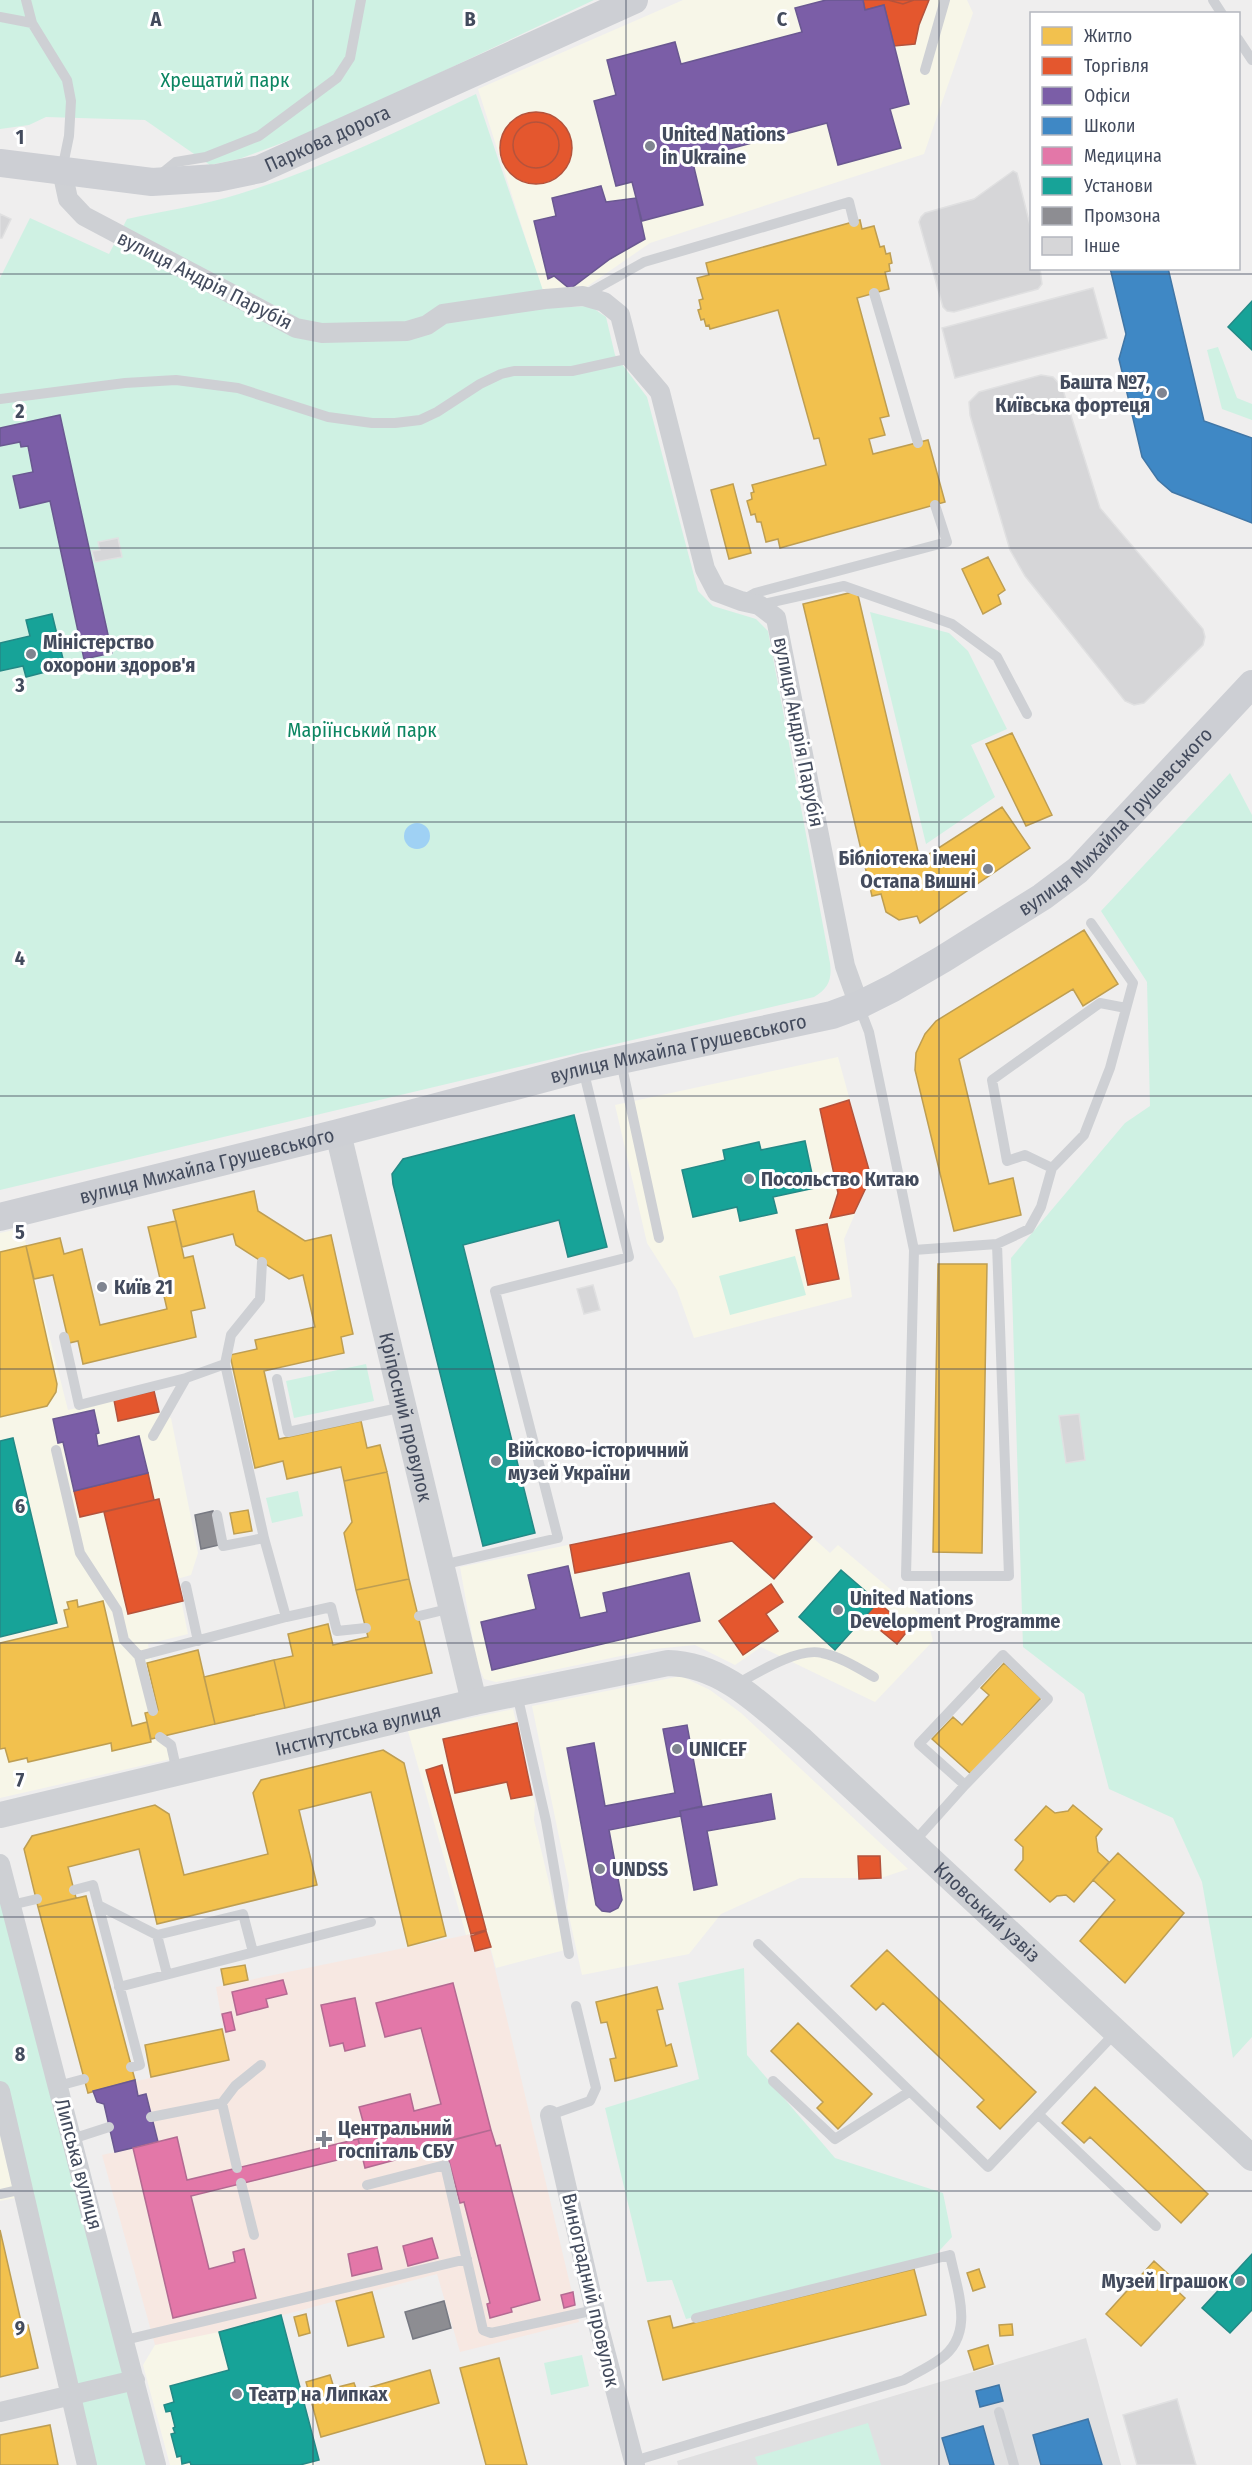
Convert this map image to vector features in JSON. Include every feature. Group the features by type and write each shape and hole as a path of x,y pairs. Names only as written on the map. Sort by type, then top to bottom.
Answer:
{"main road":[{"name":"Паркова дорога","path":"0,163 152,182 217,178 260,169 634,0"},
{"name":"вулиця Михайла Грушевського","path":"0,1217 338,1134 583,1068 832,1015 859,1005 943,959 1042,897 1078,870 1252,684"}],"street":[{"name":"вулиця Андрія Парубія","path":"62,171 68,199 84,216 296,328 322,333 407,331 427,325 443,315 545,299 583,296 604,302 620,315 631,357 660,392 705,569 717,592 750,603 776,618 845,966 859,1005"},
{"name":"Кріпосний провулок","path":"338,1134 474,1702"},
{"name":"Інститутська вулиця","path":"0,1815 474,1702 668,1663 683,1663 725,1679"},
{"name":"Кловський узвіз","path":"725,1679 802,1740 1252,2158"},
{"name":"Липська вулиця","path":"0,1864 156,2465"},
{"path":"0,2091 87,2465"},
{"name":"Виноградний провулок","path":"550,2115 595,2310 634,2463"},
{"path":"0,2412 135,2380"}],"lane":[{"path":"26,0 32,23 67,80 71,101 69,136 62,171"},
{"path":"152,182 176,162 206,157 259,136 337,78 350,58 361,0"},
{"path":"926,70 945,0"},
{"path":"0,17 32,23"},
{"path":"1240,41 1252,60"},
{"path":"583,296 644,262 849,202 854,222"},
{"path":"874,293 918,443"},
{"path":"0,399 125,383 176,380 238,388 328,417 372,423 395,423 420,420 501,374 514,371 572,371 631,357"},
{"path":"750,603 755,593 947,542 935,505"},
{"path":"750,603 844,586 952,624 997,657 1027,714"},
{"path":"914,1250 997,1244 1029,1229 1041,1207 1052,1168 1084,1135 1110,1068 1133,983 1090,922"},
{"path":"1052,1168 1025,1155 1007,1161 992,1080 1100,1003 1126,1008"},
{"path":"859,1005 869,1032 914,1250 906,1576 1009,1576 997,1244"},
{"path":"620,1060 659,1238"},
{"path":"441,1565 558,1538 495,1291 630,1257 583,1068"},
{"path":"262,1262 260,1299 231,1335 225,1364 264,1538 286,1617"},
{"path":"64,1337 79,1405 186,1378 225,1364"},
{"path":"153,1436 186,1378"},
{"path":"277,1379 288,1432 403,1407"},
{"path":"56,1450 80,1552 117,1610 124,1640 139,1656 153,1711"},
{"path":"218,1515 223,1546 264,1538"},
{"path":"186,1586 198,1641"},
{"path":"139,1656 331,1607 337,1631 366,1628"},
{"path":"418,1616 452,1608"},
{"path":"725,1679 807,1652 821,1652 835,1657 874,1677"},
{"path":"914,1842 1048,1699 1003,1654 919,1744 965,1785"},
{"path":"516,1694 546,1821 569,1954"},
{"path":"160,1737 171,1745 177,1772"},
{"path":"74,1890 93,1885 140,2065 131,2067"},
{"path":"11,1905 36,1899"},
{"path":"98,1905 157,1935 243,1914 253,1952"},
{"path":"119,1987 371,1922"},
{"path":"157,1935 167,1974"},
{"path":"758,1944 988,2167 1116,2032"},
{"path":"550,2115 590,2101 596,2088 576,2006"},
{"path":"152,2117 222,2103 236,2086 261,2065"},
{"path":"58,2086 84,2079"},
{"path":"773,2081 835,2139 909,2092"},
{"path":"222,2103 237,2168"},
{"path":"1038,2114 1156,2226"},
{"path":"72,2139 109,2127"},
{"path":"367,2185 445,2165 483,2330 491,2333 595,2310"},
{"path":"241,2183 254,2235"},
{"path":"0,2194 23,2189"},
{"path":"634,2463 904,2380 942,2358 950,2350 957,2342 963,2319 950,2255 696,2318"},
{"path":"124,2340 467,2259"},
{"path":"999,2412 1014,2465"}],"shaded area":[{"path":"683,0 967,0 973,13 924,154 650,243 572,297 545,299 478,89"},
{"path":"838,1057 871,1177 844,1239 852,1297 694,1338 677,1290 647,1243 615,1105"},
{"path":"22,1228 68,1410 114,1400 119,1421 159,1412 171,1418 198,1553 191,1575 177,1579 188,1634 148,1644 171,1759 0,1798 0,1233"},
{"path":"774,1503 830,1553 838,1545 928,1621 933,1641 875,1702 761,1647 735,1665 695,1645 654,1649 496,1682 484,1679 477,1663 460,1567"},
{"path":"681,1676 710,1690 741,1713 908,1869 881,1878 800,1878 721,1914 689,1954 582,1975 567,1907 569,1885 532,1706"},
{"path":"513,1709 535,1804 534,1820 565,1950 496,1968 486,1931 466,1935 408,1731"},
{"name":"Центральний госпіталь СБУ","path":"486,1931 579,2322 460,2352 437,2274 219,2332 155,2345 102,2155 115,2152 104,2104 97,2102 93,2091 229,2060 216,1987"},
{"path":"0,2134 15,2198 0,2201"},
{"name":"Театр на Липках","path":"281,2315 315,2465 170,2465 143,2365 155,2345"},
{"path":"1086,2338 1121,2465 678,2465 677,2461"}],"green space":[{"name":"Хрещатий парк","path":"0,0 594,0 325,127 239,159 210,165 145,120 46,117 29,125 0,129"},
{"name":"Маріїнський парк","path":"476,94 549,308 590,306 606,317 615,355 647,397 698,591 713,606 756,619 768,631 830,963 828,983 814,997 0,1190 0,278 30,218 109,254 127,219 212,201 270,184 359,148"},
{"path":"1218,347 1237,398 1252,404 1252,420 1222,409 1207,350"},
{"path":"870,612 949,633 968,651 1007,729 971,745 995,797 926,844"},
{"path":"1230,773 1252,815 1252,2037 1233,2058 1202,1882 1173,1818 1109,1789 1084,1694 1023,1647 1011,1258 1125,1123 1150,1106 1147,982 1101,911"},
{"path":"795,1256 806,1295 730,1315 719,1276"},
{"path":"366,1364 374,1401 294,1418 286,1381"},
{"path":"298,1491 303,1516 272,1523 266,1498"},
{"path":"0,1880 155,2465 89,2465 0,2091"},
{"path":"744,1968 747,2055 835,2158 943,2193 952,2237 930,2261 686,2319 672,2280 647,2282 605,2108 699,2079 678,1983"},
{"path":"582,2355 589,2386 551,2395 544,2363"},
{"path":"868,2423 881,2465 758,2465 755,2457"}],"water":[{"path":"417,823 426,827 430,836 426,845 417,849 408,845 404,836 408,827"}],"building: Житло":[{"path":"860,220 862,229 874,226 880,247 884,246 886,254 890,253 892,263 889,264 890,271 885,272 889,289 857,298 889,416 880,418 885,435 869,439 873,454 928,440 945,502 780,548 778,539 766,542 761,522 757,522 755,514 751,515 747,501 752,499 751,493 754,492 752,485 826,465 819,438 814,439 778,310 710,329 709,325 706,326 704,319 701,320 698,310 701,309 699,300 703,299 697,278 709,275 706,263"},
{"path":"733,484 751,553 729,559 711,490"},
{"path":"988,557 1005,590 998,595 1001,604 983,614 962,569"},
{"path":"857,591 920,860 1002,807 1030,848 920,923 917,916 899,920 886,912 881,894 872,896 803,604"},
{"path":"1012,733 1052,815 1026,826 986,744"},
{"path":"1084,930 1118,984 1083,1006 1073,989 959,1059 989,1184 1013,1178 1021,1215 954,1231 915,1070 916,1053 925,1034 936,1021"},
{"path":"254,1191 258,1211 305,1241 331,1235 353,1334 341,1337 344,1353 264,1371 279,1439 361,1421 367,1448 380,1445 387,1472 344,1481 341,1467 287,1479 283,1461 255,1468 230,1355 257,1349 255,1340 315,1327 303,1275 289,1279 236,1245 233,1234 182,1247 173,1210"},
{"path":"176,1221 184,1258 193,1256 205,1308 191,1311 196,1337 83,1364 78,1341 69,1343 53,1275 34,1279 26,1246 60,1238 64,1254 82,1249 100,1325 167,1309 148,1227"},
{"path":"26,1246 57,1384 56,1392 47,1406 0,1417 0,1252"},
{"path":"938,1264 987,1264 982,1553 933,1552"},
{"path":"387,1472 409,1579 356,1590 344,1533 352,1522 344,1481"},
{"path":"248,1510 252,1531 234,1534 230,1513"},
{"path":"409,1579 432,1673 285,1708 274,1660 293,1656 288,1634 328,1624 333,1645 368,1637 356,1590"},
{"path":"77,1600 78,1607 103,1601 132,1726 147,1722 151,1742 112,1751 111,1743 28,1762 27,1758 9,1762 5,1748 0,1749 0,1643 68,1627 64,1610 69,1609 67,1602"},
{"path":"198,1650 215,1724 151,1739 145,1713 158,1710 147,1663"},
{"path":"274,1660 285,1708 215,1724 204,1677"},
{"path":"1004,1663 1041,1698 971,1774 932,1739 953,1717 962,1725 989,1695 981,1688"},
{"path":"383,1750 404,1763 446,1936 408,1946 371,1792 299,1810 317,1885 157,1924 139,1849 68,1867 76,1898 38,1907 24,1849 32,1836 155,1805 169,1814 184,1875 268,1854 253,1793 261,1780"},
{"path":"1073,1805 1102,1829 1096,1837 1098,1852 1109,1862 1074,1902 1066,1895 1057,1896 1050,1902 1015,1870 1023,1860 1023,1847 1015,1840 1046,1806 1055,1813 1068,1811"},
{"path":"1118,1853 1184,1913 1125,1983 1080,1941 1115,1900 1093,1880"},
{"path":"86,1896 135,2080 88,2093 38,1907"},
{"path":"887,1950 1036,2092 1000,2129 977,2107 984,2100 883,2003 876,2010 851,1986"},
{"path":"245,1965 248,1980 224,1985 221,1969"},
{"path":"657,1987 663,2009 657,2010 666,2046 671,2044 677,2066 615,2081 610,2059 616,2058 607,2022 601,2023 596,2002"},
{"path":"798,2023 872,2094 838,2129 817,2108 823,2102 771,2051"},
{"path":"222,2029 229,2060 151,2077 145,2045"},
{"path":"1095,2087 1208,2194 1181,2223 1090,2137 1084,2143 1062,2123"},
{"path":"0,2230 22,2326 28,2325 38,2368 0,2377"},
{"path":"1154,2261 1176,2281 1172,2286 1185,2298 1141,2346 1106,2314"},
{"path":"914,2269 926,2315 663,2380 648,2321 670,2316 673,2328"},
{"path":"979,2269 985,2287 973,2291 967,2273"},
{"path":"372,2292 384,2337 348,2346 336,2301"},
{"path":"306,2314 310,2333 299,2336 294,2317"},
{"path":"1012,2324 1013,2335 1000,2336 999,2325"},
{"path":"988,2345 993,2364 974,2370 968,2351"},
{"path":"499,2358 527,2465 486,2465 460,2368"},
{"path":"430,2370 439,2403 321,2437 306,2382 330,2375 334,2388 354,2383 357,2391"},
{"path":"50,2425 58,2465 0,2465 0,2435"}],"building: Торгівля":[{"path":"863,0 929,0 919,25 915,44 894,46 884,5 865,10"},
{"path":"888,0 914,0 903,4"},
{"path":"536,112 556,118 566,128 572,148 566,168 556,178 536,184 516,178 506,168 500,148 506,128 516,118"},
{"path":"541,122 553,128 558,136 558,154 553,162 545,167 531,168 519,162 514,154 513,140 519,128 527,123"},
{"path":"849,1100 871,1177 854,1213 830,1218 838,1193 820,1109"},
{"path":"827,1224 839,1279 808,1285 796,1230"},
{"path":"154,1391 159,1412 118,1421 114,1400"},
{"path":"148,1473 154,1500 80,1517 74,1491"},
{"path":"159,1499 183,1601 128,1614 104,1512"},
{"path":"774,1503 812,1537 774,1579 732,1541 575,1573 570,1545"},
{"path":"771,1584 783,1602 766,1614 778,1631 743,1655 719,1621"},
{"path":"878,1602 909,1629 897,1644 864,1617"},
{"path":"517,1723 532,1795 511,1799 507,1782 455,1793 443,1739"},
{"path":"442,1765 486,1930 471,1934 426,1770"},
{"path":"858,1856 880,1856 881,1878 859,1879"},
{"path":"486,1931 491,1947 475,1951 471,1936"}],"building: Офіси":[{"path":"826,0 863,0 865,10 884,5 909,104 890,109 901,148 838,165 827,123 692,159 703,205 642,221 632,182 616,186 594,101 616,95 607,60 675,42 681,64 802,32 795,8"},
{"path":"601,186 606,202 636,198 645,239 610,259 570,289 554,276 548,279 534,221 556,216 552,198"},
{"path":"60,415 112,653 84,659 50,501 20,508 13,476 33,472 28,446 21,447 20,442 0,446 0,428"},
{"path":"94,1410 99,1433 96,1434 98,1446 139,1436 148,1473 74,1491 63,1442 58,1443 53,1419"},
{"path":"568,1566 580,1618 607,1612 603,1593 689,1573 700,1621 492,1670 481,1622 536,1609 528,1575"},
{"path":"687,1725 702,1806 680,1811 681,1816 609,1830 622,1900 618,1908 610,1912 602,1911 596,1905 567,1748 594,1743 605,1806 675,1793 663,1729"},
{"path":"771,1794 775,1819 707,1831 717,1885 694,1890 680,1811"},
{"path":"135,2080 138,2096 146,2094 158,2142 115,2152 104,2104 97,2102 93,2091"}],"building: Школи":[{"name":"Башта №7, Київська фортеця","path":"1110,270 1168,270 1204,421 1252,438 1252,523 1172,492 1158,480 1142,457 1119,359 1126,334"},
{"path":"999,2385 1003,2401 980,2407 976,2391"},
{"path":"1088,2419 1102,2465 1041,2465 1033,2435"},
{"path":"983,2426 994,2465 950,2465 942,2438"}],"building: Медицина":[{"path":"283,1980 287,1994 266,1999 268,2007 237,2015 232,1992"},
{"path":"453,1983 491,2130 424,2148 425,2152 365,2168 358,2139 367,2136 359,2107 410,2094 414,2111 441,2104 421,2028 385,2037 376,2003"},
{"path":"355,1998 365,2046 345,2051 343,2043 330,2046 321,2005"},
{"path":"231,2012 235,2030 226,2032 222,2014"},
{"path":"491,2130 496,2146 500,2145 540,2300 511,2308 512,2312 490,2318 487,2304 490,2303 464,2202 460,2203 444,2142"},
{"path":"177,2137 187,2180 358,2139 362,2154 191,2196 209,2269 235,2262 233,2252 244,2249 256,2298 173,2318 133,2148"},
{"path":"432,2238 438,2258 408,2266 403,2246"},
{"path":"377,2247 382,2269 352,2276 348,2254"},
{"path":"573,2292 575,2305 564,2308 561,2295"}],"building: Установи":[{"path":"1252,301 1252,350 1228,327"},
{"name":"Міністерство охорони здоров'я","path":"52,614 65,667 26,677 23,666 0,671 0,643 30,636 26,620"},
{"path":"574,1115 607,1247 568,1257 559,1220 463,1245 535,1533 483,1546 392,1174 403,1159"},
{"name":"Посольство Китаю","path":"805,1141 815,1188 773,1197 777,1213 740,1221 737,1207 693,1217 682,1170 725,1160 723,1150 759,1142 761,1150"},
{"path":"13,1438 57,1623 0,1637 0,1441"},
{"name":"United Nations Development Programme","path":"841,1570 878,1602 835,1650 799,1617"},
{"name":"Музей Іграшок","path":"1252,2254 1252,2310 1230,2333 1202,2308"},
{"name":"Театр на Липках","path":"281,2315 319,2460 300,2465 191,2465 190,2462 182,2464 181,2456 177,2457 171,2434 175,2433 173,2428 175,2427 171,2411 166,2412 164,2405 174,2402 170,2386 229,2370 219,2332"}],"building: Промзона":[{"path":"213,1511 219,1545 201,1549 195,1515"},
{"path":"444,2301 451,2328 413,2339 405,2312"}],"building: Інше":[{"path":"1013,171 1017,173 1030,225 1030,270 1040,270 1042,284 1038,289 954,312 947,311 943,307 919,222 925,213 974,199"},
{"path":"0,214 11,219 2,238 0,238"},
{"path":"1093,288 1107,338 955,378 942,328"},
{"path":"1041,375 1053,377 1062,387 1100,508 1203,629 1205,637 1203,645 1144,703 1134,705 1125,701 1025,576 1010,550 970,415 969,402 979,392"},
{"path":"118,538 122,557 95,562 92,551 100,550 98,542"},
{"path":"593,1285 600,1310 584,1314 577,1289"},
{"path":"1079,1414 1085,1460 1066,1463 1059,1416"},
{"path":"1177,2399 1196,2465 1137,2465 1123,2415"}],"place":[{"name":"United Nations in Ukraine","path":"650,146"},
{"name":"Башта №7, Київська фортеця","path":"1162,393"},
{"name":"Міністерство охорони здоров'я","path":"31,654"},
{"name":"Бібліотека імені Остапа Вишні","path":"988,869"},
{"name":"Посольство Китаю","path":"749,1179"},
{"name":"Київ 21","path":"102,1287"},
{"name":"Війсково-історичний музей України","path":"496,1461"},
{"name":"United Nations Development Programme","path":"838,1610"},
{"name":"UNICEF","path":"677,1749"},
{"name":"UNDSS","path":"600,1869"},
{"name":"Центральний госпіталь СБУ","path":"324,2139"},
{"name":"Музей Іграшок","path":"1240,2281"},
{"name":"Театр на Липках","path":"237,2394"}]}
